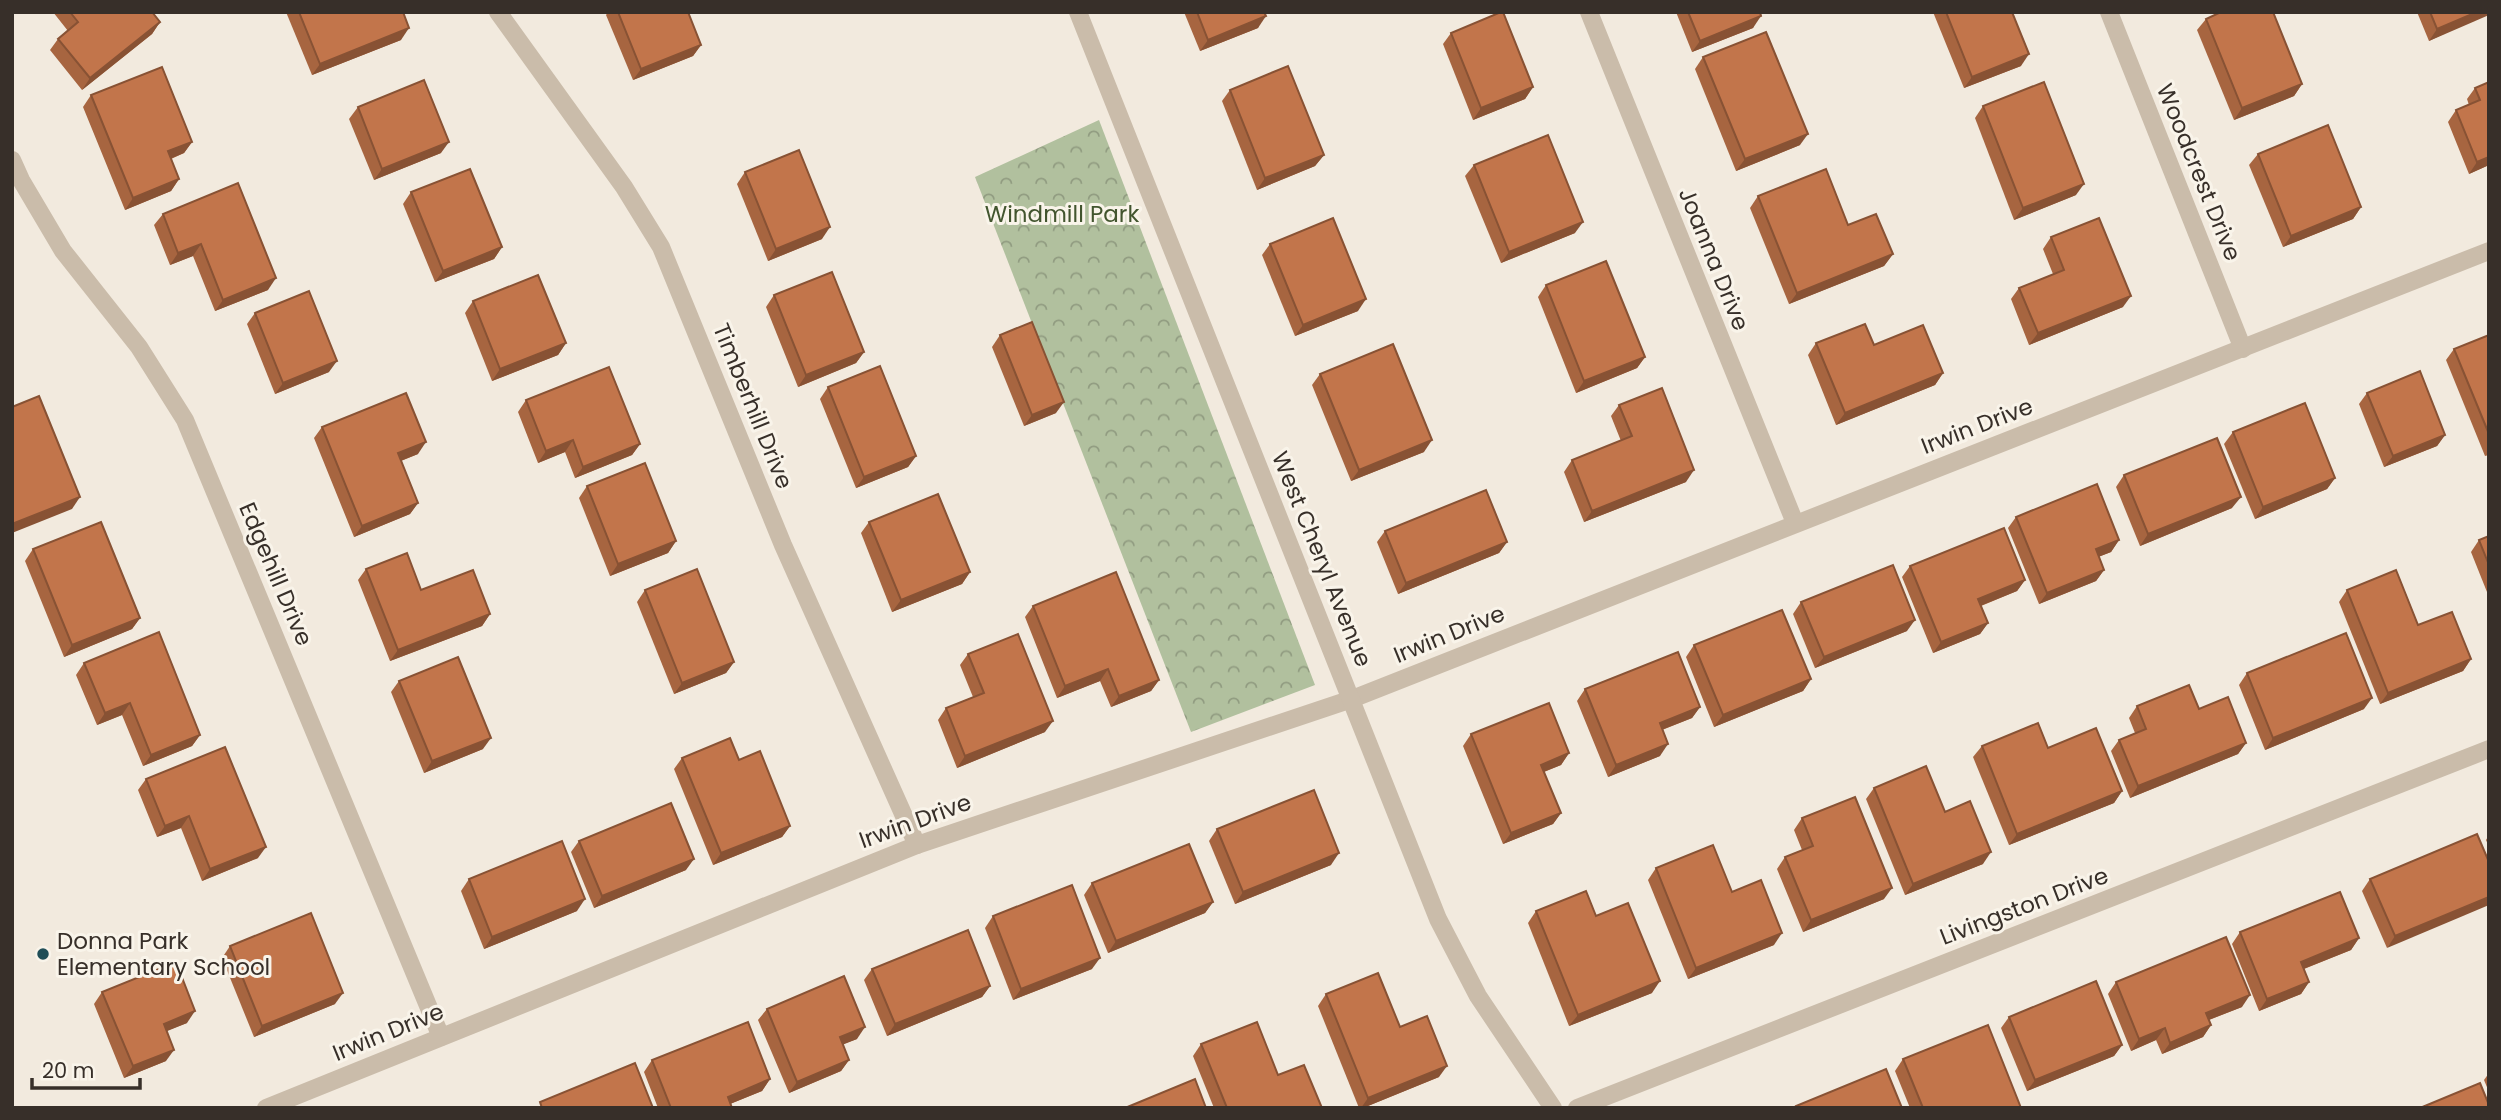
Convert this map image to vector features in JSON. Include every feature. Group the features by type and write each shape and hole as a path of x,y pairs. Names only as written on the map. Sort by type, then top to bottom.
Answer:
{"street":[{"name":"Timberhill Drive","path":"498,12 624,187 661,247 783,545 916,845"},
{"name":"West Cheryl Avenue","path":"1078,12 1438,919 1478,996 1553,1108"},
{"name":"Joanna Drive","path":"1589,12 1794,523"},
{"name":"Woodcrest Drive","path":"2109,12 2242,349"},
{"name":"Edgehill Drive","path":"12,160 63,251 139,347 185,420 441,1037"},
{"name":"Irwin Drive","path":"266,1108 916,845 1352,699 2489,251"},
{"name":"Livingston Drive","path":"1577,1108 2489,749"}],"green space":[{"name":"Windmill Park","path":"1099,120 1315,685 1191,732 975,177"}],"building":[{"path":"70,12 152,12 160,22 90,78 58,39 78,22"},
{"path":"299,12 403,12 409,28 320,64"},
{"path":"618,12 688,12 701,45 641,69"},
{"path":"1197,12 1264,12 1266,16 1208,40"},
{"path":"1501,12 1533,87 1481,108 1451,33"},
{"path":"1688,12 1760,12 1761,16 1700,41"},
{"path":"1946,12 2012,12 2029,54 1972,77"},
{"path":"2221,12 2273,12 2302,84 2242,108 2206,19"},
{"path":"2430,12 2477,12 2437,29"},
{"path":"1766,32 1808,134 1745,159 1703,57"},
{"path":"1288,66 1324,155 1265,178 1230,90"},
{"path":"162,67 192,142 168,151 179,179 133,198 91,95"},
{"path":"424,80 449,142 382,169 358,107"},
{"path":"2044,82 2084,184 2023,208 1983,106"},
{"path":"2489,82 2489,157 2477,162 2456,110 2480,100 2475,88"},
{"path":"2328,125 2361,207 2291,236 2258,154"},
{"path":"1548,135 1583,222 1509,252 1474,165"},
{"path":"799,150 830,227 776,249 745,172"},
{"path":"470,169 502,247 443,271 411,192"},
{"path":"1826,169 1848,225 1876,214 1893,254 1797,293 1758,196"},
{"path":"238,183 276,278 223,300 201,244 178,253 163,214"},
{"path":"1333,218 1366,299 1303,325 1270,244"},
{"path":"2099,218 2131,296 2038,333 2019,288 2064,270 2051,237"},
{"path":"1606,261 1645,357 1584,381 1546,285"},
{"path":"832,272 864,352 806,375 774,295"},
{"path":"538,275 566,343 500,369 473,301"},
{"path":"309,291 337,361 283,383 255,313"},
{"path":"1032,322 1064,402 1032,415 1000,335"},
{"path":"1865,324 1874,345 1923,325 1943,373 1845,413 1816,343"},
{"path":"2489,335 2489,434 2454,349"},
{"path":"1393,344 1432,440 1359,470 1320,374"},
{"path":"880,366 916,456 864,477 828,387"},
{"path":"609,367 640,444 583,467 573,440 546,451 526,400"},
{"path":"2420,371 2445,435 2393,456 2367,393"},
{"path":"1662,388 1694,470 1592,511 1572,460 1632,436 1619,405"},
{"path":"406,393 426,442 398,453 418,503 362,526 322,427"},
{"path":"39,396 80,497 12,524 12,407"},
{"path":"2305,403 2335,478 2263,507 2233,432"},
{"path":"2217,438 2241,497 2148,534 2124,475"},
{"path":"645,463 676,541 618,564 587,486"},
{"path":"2097,484 2119,540 2096,549 2104,570 2047,593 2016,517"},
{"path":"1486,490 1507,542 1406,583 1385,531"},
{"path":"938,494 970,572 901,600 869,522"},
{"path":"101,522 140,618 72,645 33,549"},
{"path":"2004,528 2025,580 1978,599 1988,623 1941,642 1910,566"},
{"path":"2489,536 2489,565 2479,540"},
{"path":"407,553 421,590 473,570 490,614 398,650 366,569"},
{"path":"1893,565 1915,620 1824,657 1801,602"},
{"path":"697,569 734,662 682,683 645,590"},
{"path":"2396,570 2418,625 2452,612 2471,659 2388,693 2347,590"},
{"path":"1116,572 1159,680 1119,696 1108,669 1065,686 1033,606"},
{"path":"1782,610 1811,679 1723,715 1694,645"},
{"path":"159,632 200,735 151,755 130,703 105,713 84,663"},
{"path":"2346,633 2372,698 2273,738 2247,673"},
{"path":"1018,634 1053,721 965,756 946,708 984,693 968,654"},
{"path":"1678,652 1700,707 1660,723 1668,744 1616,765 1585,689"},
{"path":"458,657 491,738 432,761 399,681"},
{"path":"2189,685 2199,709 2228,697 2246,743 2138,786 2119,740 2146,729 2137,706"},
{"path":"1549,703 1569,753 1541,765 1561,813 1511,833 1471,734"},
{"path":"2038,723 2048,748 2096,728 2122,791 2017,834 1982,746"},
{"path":"730,738 739,760 760,751 790,826 721,853 682,758"},
{"path":"225,747 266,847 210,869 189,816 165,826 146,779"},
{"path":"1926,766 1945,812 1970,801 1991,852 1913,884 1874,788"},
{"path":"1314,790 1339,853 1243,892 1217,829"},
{"path":"1855,797 1892,888 1811,920 1785,857 1813,846 1802,818"},
{"path":"671,803 694,859 602,896 579,841"},
{"path":"2477,834 2489,862 2489,897 2395,936 2370,879"},
{"path":"562,841 585,899 492,937 469,879"},
{"path":"1189,844 1213,902 1116,941 1092,883"},
{"path":"1713,845 1732,892 1761,880 1782,933 1696,968 1656,868"},
{"path":"1072,885 1100,958 1021,989 993,916"},
{"path":"1586,891 1596,916 1628,903 1660,981 1578,1015 1536,911"},
{"path":"2340,892 2359,938 2301,962 2309,982 2267,999 2240,932"},
{"path":"311,913 343,993 262,1026 230,946"},
{"path":"968,930 990,986 895,1024 872,969"},
{"path":"2226,937 2250,995 2206,1013 2211,1025 2170,1043 2165,1028 2139,1039 2116,982"},
{"path":"176,962 195,1011 164,1024 174,1050 133,1066 102,992"},
{"path":"1378,973 1400,1027 1427,1016 1447,1066 1368,1098 1326,994"},
{"path":"844,976 865,1027 840,1037 849,1060 797,1082 767,1009"},
{"path":"2096,981 2122,1045 2035,1080 2009,1017"},
{"path":"748,1022 770,1079 728,1097 732,1108 671,1108 652,1060"},
{"path":"1257,1022 1278,1075 1304,1065 1322,1108 1227,1108 1201,1044"},
{"path":"1988,1025 2021,1108 1923,1108 1903,1059"},
{"path":"635,1063 653,1108 542,1108 540,1102"},
{"path":"1886,1069 1902,1108 1796,1106"},
{"path":"1195,1079 1206,1108 1125,1108"},
{"path":"2480,1083 2489,1108 2420,1108"}],"place":[{"name":"Donna Park Elementary School","path":"43,954"}]}
